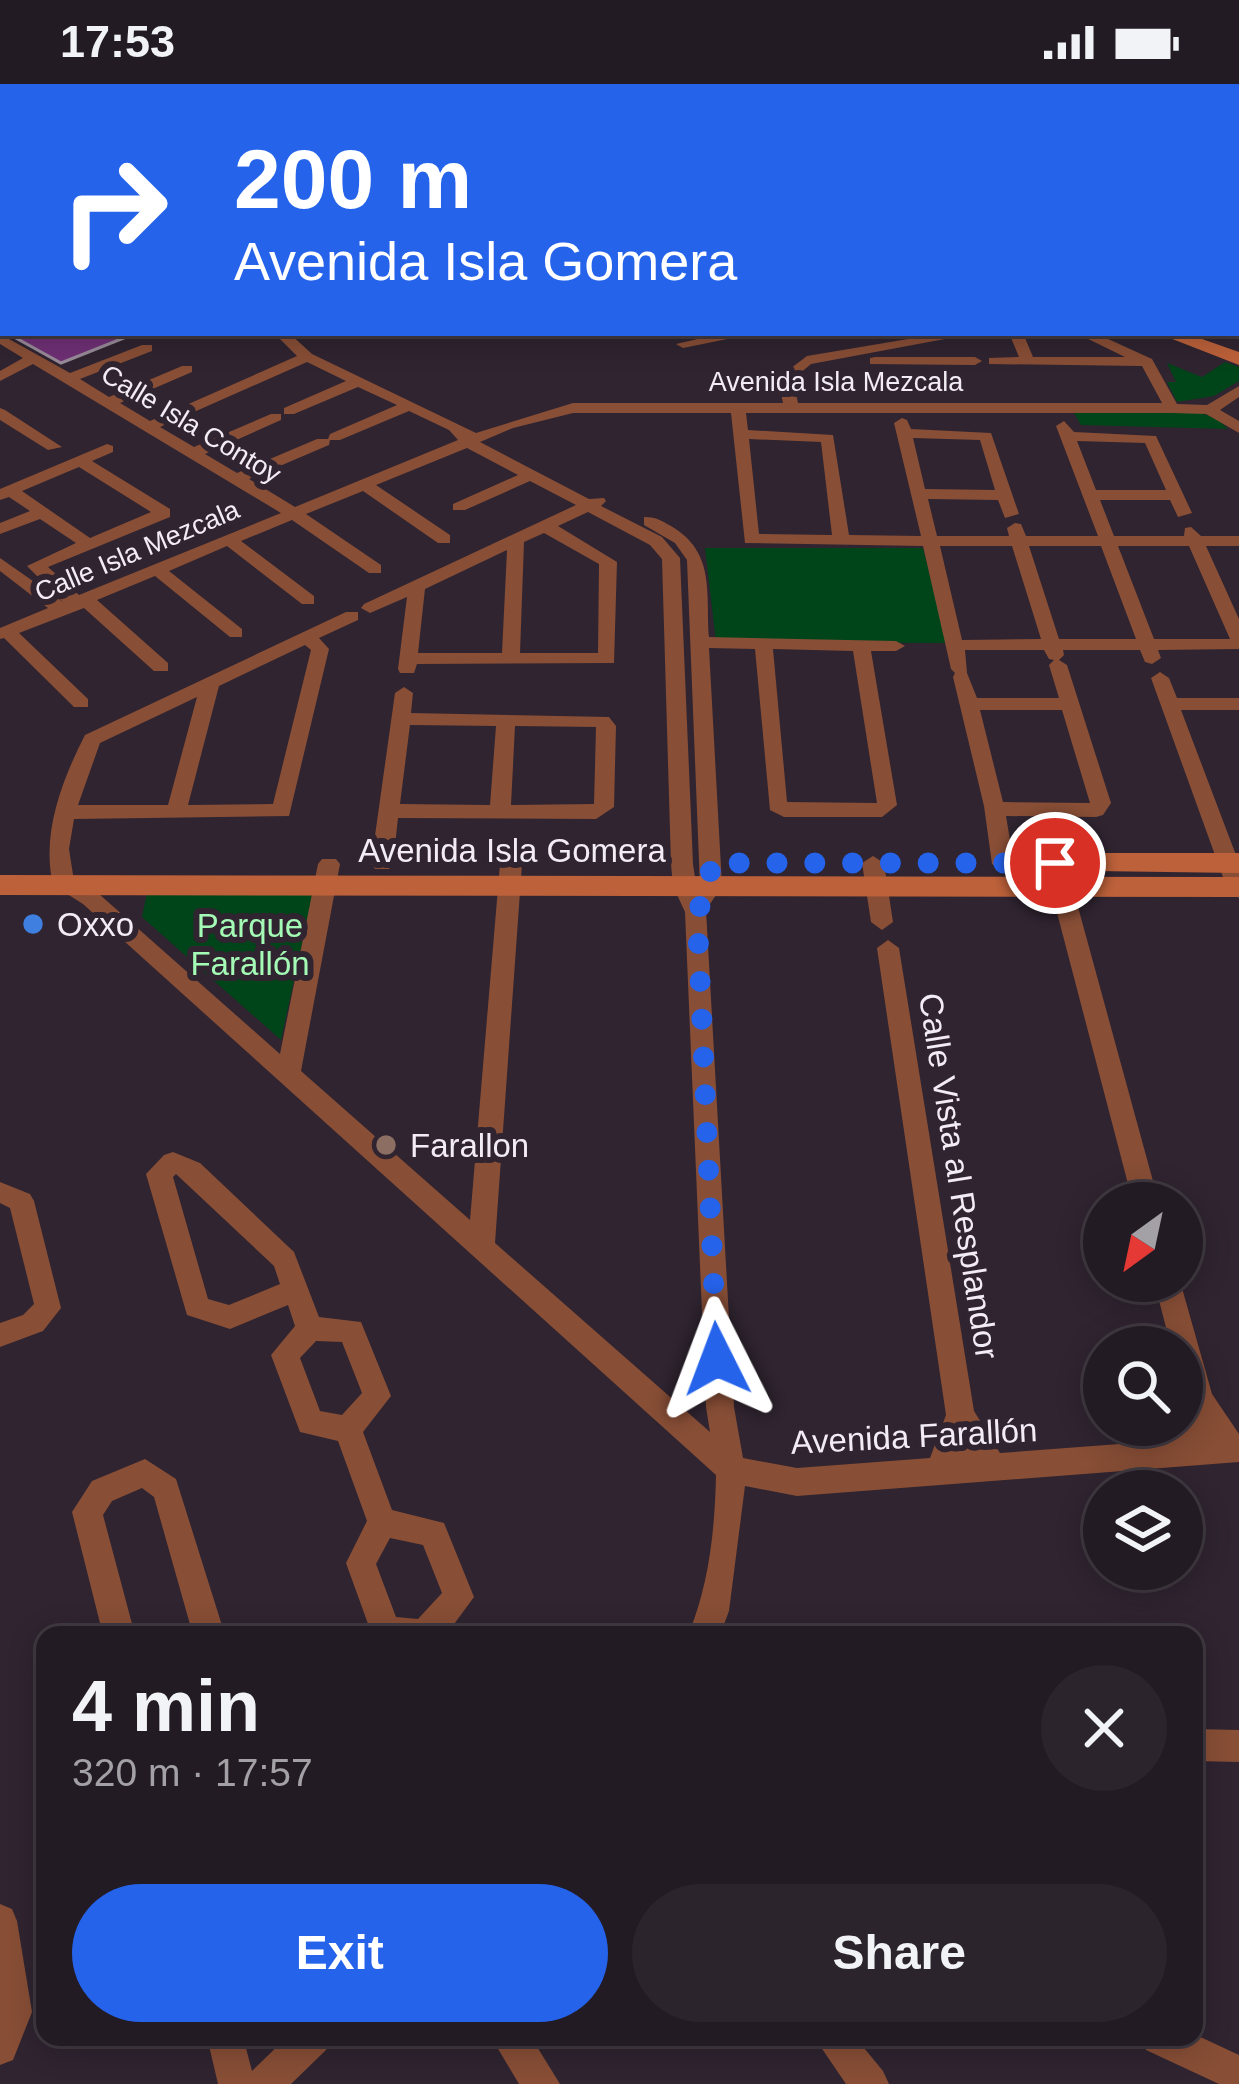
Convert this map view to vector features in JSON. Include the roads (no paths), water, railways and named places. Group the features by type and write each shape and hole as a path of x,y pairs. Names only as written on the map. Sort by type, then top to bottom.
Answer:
{"street":[{"path":"284,336 307,357 688,546 696,560 703,647 697,882"},
{"path":"678,339 714,336"},
{"path":"797,406 785,378 807,360 950,336"},
{"path":"1017,336 1028,362"},
{"path":"1089,336 1150,369 1168,407"},
{"path":"1176,336 1239,356"},
{"path":"1194,336 1239,356"},
{"path":"943,337 950,361"},
{"name":"Calle Isla Contoy","path":"0,338 295,514 375,569"},
{"path":"678,339 696,360"},
{"path":"68,379 147,348"},
{"path":"148,427 307,357"},
{"path":"0,376 33,358"},
{"path":"807,360 975,361"},
{"path":"994,361 1150,369"},
{"path":"108,403 187,369"},
{"path":"193,453 357,382"},
{"name":"Avenida Isla Mezcala","path":"365,485 469,436 573,408 1168,407 1229,418 1239,390"},
{"path":"236,479 407,406"},
{"path":"743,406 751,539 1239,543"},
{"path":"1064,406 1090,495 1237,872"},
{"path":"906,407 916,494 1011,863"},
{"path":"0,412 54,447"},
{"path":"912,433 986,436 1100,808 998,809"},
{"path":"747,434 828,438 842,541"},
{"path":"469,436 531,475 603,505 656,541 671,558 697,882 720,1407 731,1469 723,1564 706,1626"},
{"path":"955,645 1055,656 1147,645 1239,642 1151,439 1074,436"},
{"path":"5,493 107,449"},
{"path":"76,605 36,566 164,513 80,461"},
{"path":"459,507 531,475"},
{"path":"365,485 444,538"},
{"name":"Calle Isla Mezcala","path":"4,634 365,485"},
{"path":"5,493 87,543"},
{"path":"916,494 1005,495"},
{"path":"1090,495 1175,495"},
{"path":"603,505 516,539 92,739 75,812 73,879 731,1469"},
{"path":"0,530 41,512"},
{"path":"409,658 609,657 608,562 551,529"},
{"path":"511,658 516,539"},
{"path":"231,541 308,600"},
{"path":"0,563 76,605 161,667"},
{"path":"159,571 236,633"},
{"path":"389,864 398,811 401,719 417,586"},
{"path":"4,634 81,703"},
{"path":"75,812 282,811 320,649 307,637"},
{"path":"765,649 777,805 784,810 882,810 886,805 861,646"},
{"path":"703,647 896,646"},
{"path":"176,812 210,683"},
{"path":"969,704 1070,704"},
{"path":"1170,704 1239,704"},
{"path":"398,811 596,812 604,807 604,724 591,719 401,719"},
{"path":"500,812 506,719"},
{"path":"1235,811 1230,816 1237,872"},
{"name":"Avenida Isla Gomera","path":"874,875 1011,863 1058,875"},
{"name":"Avenida Isla Gomera","path":"0,864 73,879"},
{"name":"Avenida Isla Gomera","path":"327,874 389,864 510,875"},
{"name":"Avenida Isla Gomera","path":"0,885 327,874 697,882 874,875 1237,872"},
{"path":"288,1075 327,874"},
{"path":"482,1248 510,875"},
{"name":"Calle Vista al Resplandor","path":"874,875 960,1415 994,1469"},
{"path":"1058,875 1140,1182"},
{"path":"296,1290 230,1316 197,1306 159,1174 164,1167 173,1162 191,1169 284,1260 296,1290 310,1329"},
{"path":"449,1218 484,1180"},
{"path":"0,1192 21,1202 48,1308 33,1323 0,1335"},
{"path":"310,1329 351,1330 377,1396 348,1429 310,1423 285,1355 310,1329"},
{"path":"1203,1404 1236,1449"},
{"name":"Calle Vista al Resplandor","path":"939,1473 960,1415"},
{"path":"348,1429 382,1522 361,1563 384,1626"},
{"path":"1184,1454 1186,1446"},
{"name":"Avenida Farallón","path":"731,1469 797,1482 1236,1449"},
{"path":"117,1626 87,1512 102,1491 145,1473 166,1489 206,1626"},
{"path":"382,1522 433,1533 459,1597 431,1626"},
{"path":"1203,1744 1239,1746"},
{"path":"0,1921 14,2012 0,2047"},
{"path":"227,2046 237,2084"},
{"path":"265,2084 304,2046"},
{"path":"515,2046 541,2084"},
{"path":"839,2046 870,2084"},
{"path":"1179,2046 1239,2074"}],"place":[{"name":"Oxxo","path":"33,924"},
{"name":"Farallon","path":"386,1145"}],"park label":[{"name":"Parque Farallón","path":"250,944"}]}
